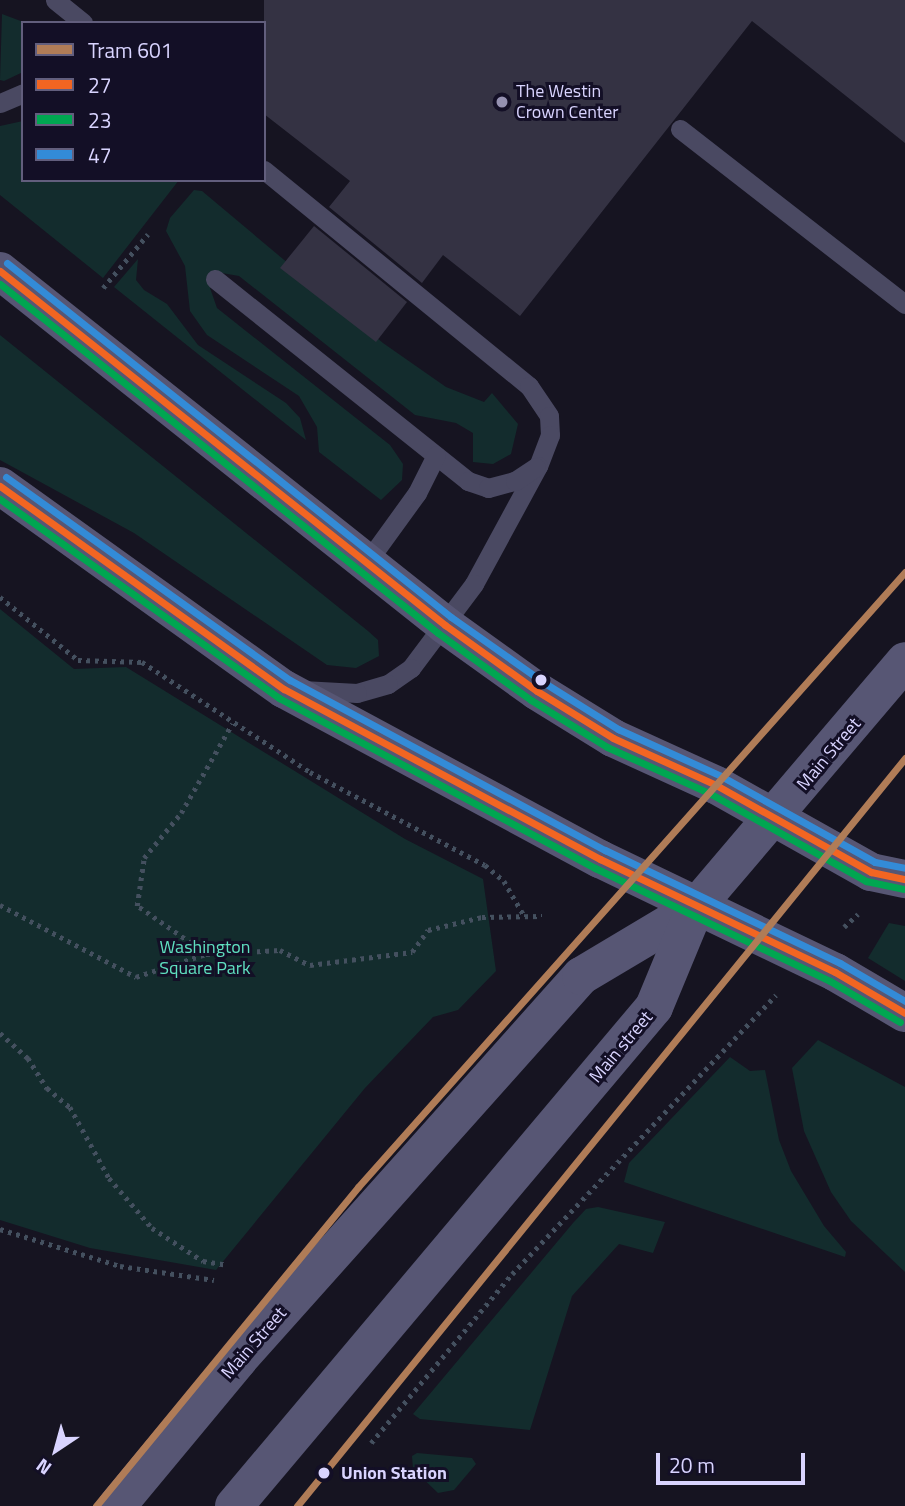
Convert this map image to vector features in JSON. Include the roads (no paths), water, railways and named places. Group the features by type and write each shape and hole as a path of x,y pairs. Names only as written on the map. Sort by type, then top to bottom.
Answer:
{"main road":[{"path":"0,271 445,625 613,738 716,785 774,820 871,872 905,880"},
{"path":"0,486 284,689 695,908 835,972 905,1013"},
{"name":"Main Street","path":"117,1506 238,1360 581,975 695,908 774,820 905,661"},
{"name":"Main street","path":"234,1506 306,1416 654,1007 695,908"}],"lane":[{"path":"55,0 81,21"},
{"path":"680,129 905,304"},
{"path":"266,172 543,400 550,416 550,435 538,466 474,584 411,668 388,684 357,693 284,689"},
{"path":"215,279 468,481 488,488 515,481 538,466"},
{"path":"367,562 417,493 436,455"}],"tram line":[{"name":"601","path":"96,1506 358,1187 905,572"},
{"name":"601","path":"297,1506 905,758"}],"place":[{"name":"The Westin Crown Center","path":"502,102"},
{"name":"Union Station","path":"324,1473"}],"park label":[{"name":"Washington Square Park","path":"205,958"}]}
